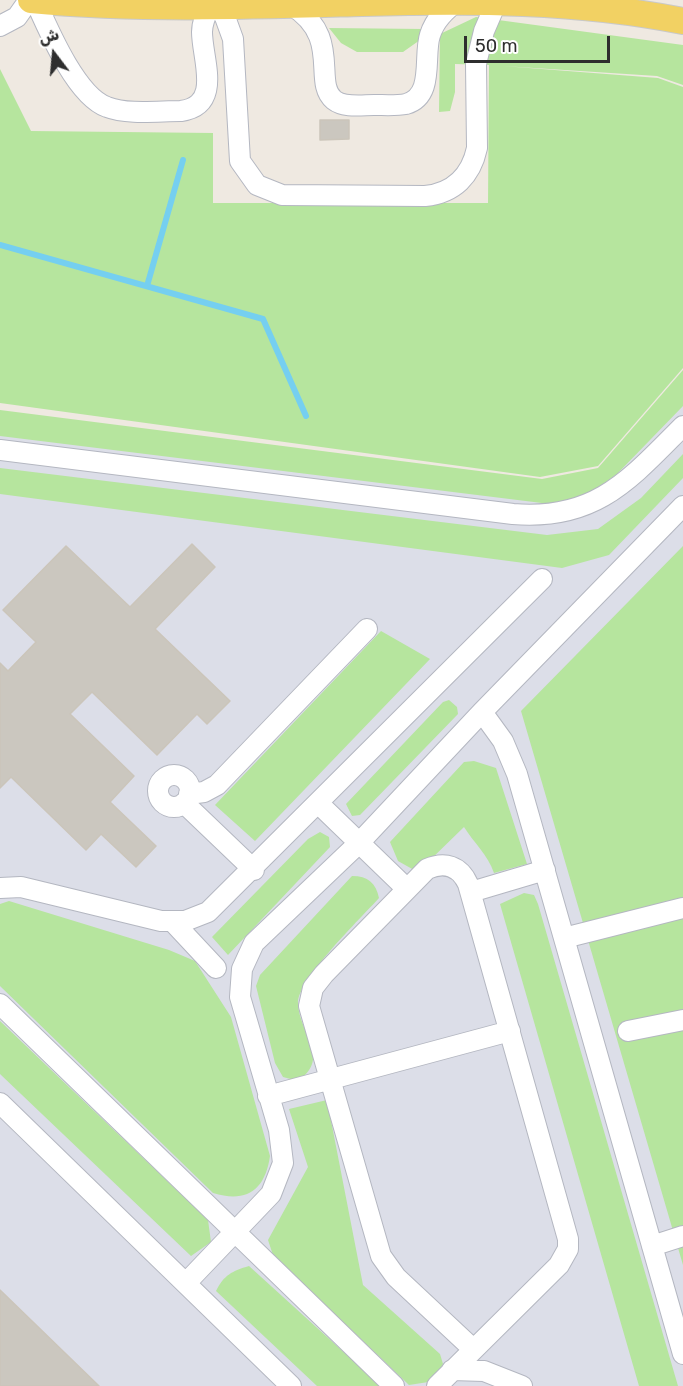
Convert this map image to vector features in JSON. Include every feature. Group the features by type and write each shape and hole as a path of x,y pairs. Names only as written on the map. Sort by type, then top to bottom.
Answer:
{"main road":[{"path":"32,0 213,5 497,0 620,10 683,21"}],"lane":[{"path":"0,26 17,17 32,0 86,93 99,104 116,110 181,111 189,110 201,102 208,76 202,29 213,5 225,17 233,39 240,161 244,171 257,185 282,195 426,196 446,192 455,186 470,171 475,160 477,148 476,64 484,31 497,0"},
{"path":"291,5 308,17 319,34 324,54 326,86 331,98 343,105 399,105 413,101 423,90 430,34 441,14 459,0"},
{"path":"0,450 502,512 550,515 586,506 619,488 683,426"},
{"path":"186,1283 271,1194 281,1171 283,1146 240,997 242,969 247,955 264,932 359,843 482,712 683,506"},
{"path":"0,888 21,887 173,922 197,918 208,912 254,870 542,579"},
{"path":"254,870 187,799 217,785 367,629"},
{"path":"482,712 511,757 683,1354"},
{"path":"319,804 407,889"},
{"path":"437,1386 559,1265 568,1249 566,1230 471,892 459,870 443,864 427,869 324,974 313,988 310,1015 381,1256 396,1277 473,1349"},
{"path":"471,892 545,870"},
{"path":"564,938 683,908"},
{"path":"173,922 216,968"},
{"path":"0,1004 394,1386"},
{"path":"628,1031 683,1020"},
{"path":"268,1096 510,1031"},
{"path":"0,1103 291,1386"},
{"path":"652,1246 683,1236"},
{"path":"452,1370 484,1371 522,1386"}],"shaded area":[{"path":"683,383 683,1386 0,1386 0,413 580,486"}],"green space":[{"path":"476,17 683,45 683,85 657,76 503,66 658,78 683,87 683,368 598,466 540,477 0,403 0,69 31,131 213,133 213,203 488,203 489,65 455,64 455,92 450,111 439,112 440,34"},
{"path":"329,28 424,29 420,40 403,52 357,52 341,43"},
{"path":"683,370 683,406 617,474 592,492 558,505 0,436 0,410 542,479 598,468"},
{"path":"683,454 683,478 609,555 562,568 0,494 0,468 547,535 598,529 641,498"},
{"path":"683,546 683,1265 521,711"},
{"path":"381,631 430,659 255,841 215,805"},
{"path":"449,700 457,707 458,714 360,815 352,816 346,804 443,702"},
{"path":"474,761 496,768 527,864 494,873 485,855 464,827 426,864 414,870 398,861 390,842 464,762"},
{"path":"320,832 329,837 330,847 228,955 212,937 308,839"},
{"path":"352,876 363,877 370,881 376,888 379,898 319,965 301,992 298,1003 311,1045 312,1063 308,1072 298,1081 283,1077 275,1063 256,986 260,975"},
{"path":"524,893 534,895 538,904 678,1386 639,1386 500,904"},
{"path":"9,901 169,950 195,961 231,1017 270,1156 264,1178 258,1186 244,1195 225,1196 213,1193 0,986 0,904"},
{"path":"0,1021 208,1220 211,1242 191,1256 0,1074"},
{"path":"327,1100 363,1285 440,1354 443,1364 435,1381 409,1385 273,1255 268,1240 308,1167 289,1109"},
{"path":"249,1266 381,1386 317,1386 216,1291 229,1274"}],"building":[{"path":"320,120 349,120 349,139 320,140"},
{"path":"192,544 215,567 155,629 230,701 207,724 197,714 157,755 92,692 70,714 134,776 110,802 156,846 136,867 101,834 86,850 11,777 0,788 0,663 8,671 36,642 3,610 66,546 130,607"},
{"path":"0,1290 99,1386 0,1386"}],"waterway":[{"path":"147,286 183,160"},
{"path":"0,245 263,319 306,416"}]}
